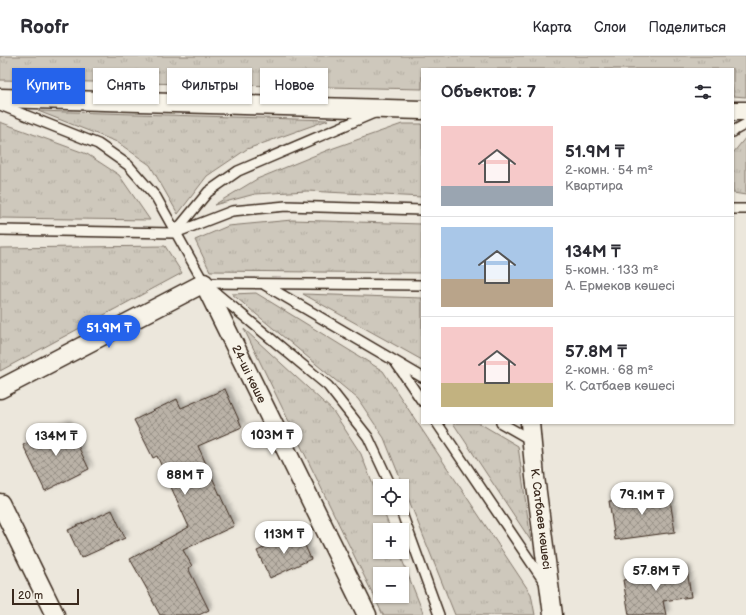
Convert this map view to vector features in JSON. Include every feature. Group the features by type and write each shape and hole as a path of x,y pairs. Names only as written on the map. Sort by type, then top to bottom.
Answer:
{"street":[{"path":"0,98 421,110"},
{"path":"0,389 204,283"},
{"name":"24-ші көше","path":"204,283 366,615"},
{"name":"К. Сатбаев көшесі","path":"530,424 535,477 553,615"},
{"path":"0,503 55,615"}],"lane":[{"path":"0,105 98,144 128,165 156,197 204,283 328,386 368,437 388,479"},
{"path":"175,232 208,192 238,171 383,109"},
{"path":"734,131 742,113"},
{"path":"0,230 175,232 232,211 286,206 421,210"},
{"path":"204,283 421,285"},
{"path":"264,284 421,376"},
{"path":"394,360 421,400"},
{"path":"438,424 550,591"},
{"path":"503,424 532,441"},
{"path":"403,515 439,615"}],"green space":[{"path":"0,56 746,56 746,97 734,96 734,68 421,68 421,89 328,87 328,68 260,68 260,86 252,85 252,68 167,68 167,84 159,83 159,68 93,68 93,82 85,82 85,68 12,68 12,80 0,80"},
{"path":"38,111 328,120 247,149 207,176 178,214 150,165 117,142"},
{"path":"0,122 87,154 119,175 150,220 0,218"},
{"path":"402,124 421,124 421,197 307,191 255,194 214,205 257,179 328,150"},
{"path":"746,137 746,195 734,193 734,152"},
{"path":"292,220 421,224 421,273 210,271 195,240 228,226"},
{"path":"165,246 182,273 0,371 0,248"},
{"path":"256,293 383,371 531,594 535,615 455,615 409,500 409,479 400,479 384,438 358,399 232,294"},
{"path":"303,294 421,298 421,359"},
{"path":"244,329 333,411 361,454 373,485 373,515 385,515 388,523 373,523 373,559 402,559 405,567 373,567 373,594"},
{"path":"454,424 481,424 518,446 531,541"},
{"path":"409,577 424,615 383,615 377,603 409,603"}],"building":[{"path":"225,389 242,427 198,446 234,526 183,550 192,566 188,568 209,610 199,615 160,615 130,559 189,527 157,456 153,458 134,420 177,399 181,408"},
{"path":"67,423 89,469 45,491 23,445"},
{"path":"669,493 675,532 615,540 609,501"},
{"path":"112,510 125,538 81,558 68,530"},
{"path":"299,532 311,559 270,578 257,551"},
{"path":"687,569 691,597 663,601 666,615 629,615 623,580"}]}
